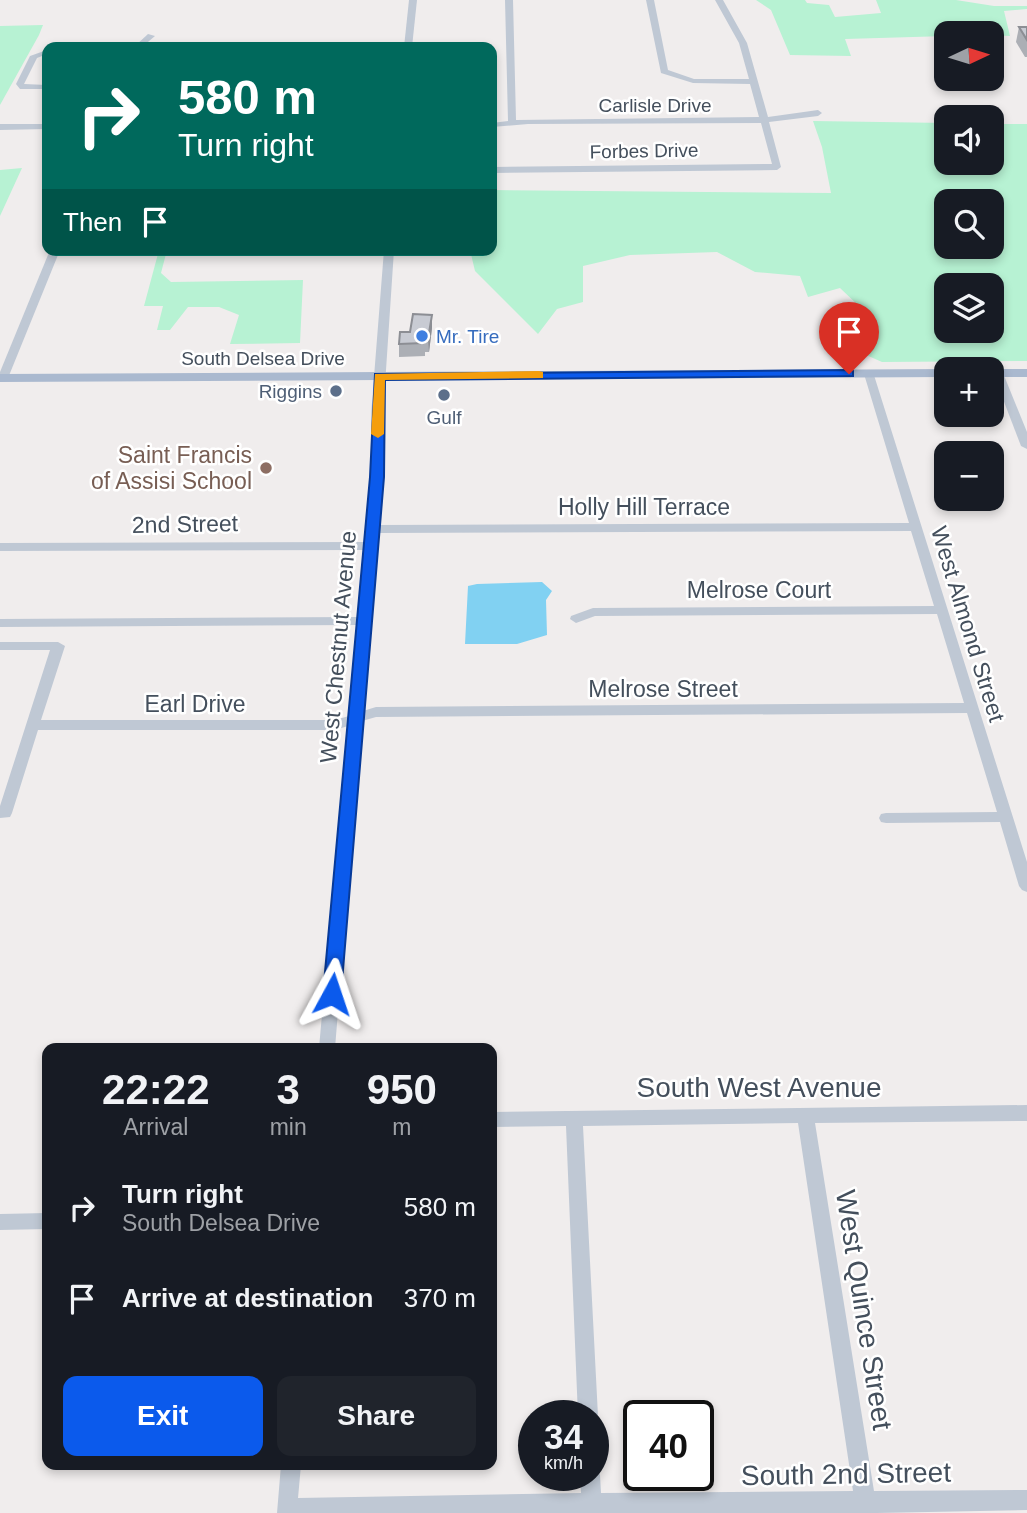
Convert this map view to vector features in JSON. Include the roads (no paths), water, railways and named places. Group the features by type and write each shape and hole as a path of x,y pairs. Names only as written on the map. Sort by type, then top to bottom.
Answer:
{"main road":[{"name":"South Delsea Drive","path":"1,378 934,373"},
{"path":"1004,373 1027,373"}],"street":[{"path":"409,42 413,0"},
{"path":"509,0 512,122"},
{"path":"650,0 664,71 693,81 755,82"},
{"path":"719,0 741,37 765,120"},
{"path":"144,42 151,36"},
{"path":"42,54 34,56 20,84 23,87 42,88"},
{"name":"Carlisle Drive","path":"497,124 765,120 818,113"},
{"name":"Forbes Drive","path":"497,170 777,167 765,120"},
{"path":"0,127 42,127"},
{"path":"1,378 52,256"},
{"name":"West Chestnut Avenue","path":"327,1043 373,530 378,461 379,376 389,256"},
{"name":"West Almond Street","path":"869,374 1027,886"},
{"path":"1004,394 1027,446"},
{"name":"Holly Hill Terrace","path":"373,530 916,527"},
{"name":"2nd Street","path":"0,547 371,545"},
{"name":"Melrose Court","path":"576,619 593,612 943,610"},
{"path":"0,623 365,621"},
{"path":"0,646 58,646 2,813"},
{"name":"Melrose Street","path":"356,718 376,712 971,708"},
{"name":"Earl Drive","path":"32,725 335,725 356,718"},
{"path":"886,818 1006,817"},
{"name":"South West Avenue","path":"497,1119 1027,1113"},
{"name":"West Quince Street","path":"805,1115 867,1507"},
{"path":"575,1117 587,1400"},
{"path":"0,1222 42,1221"},
{"path":"287,1511 291,1470"},
{"path":"591,1491 592,1509"},
{"name":"South 2nd Street","path":"287,1511 408,1505 592,1509 867,1507 1027,1500"}],"water":[{"path":"542,582 552,591 546,600 547,635 517,644 465,644 468,586"}],"place":[{"name":"Mr. Tire","path":"422,336"},
{"name":"Riggins","path":"336,391"},
{"name":"Gulf","path":"444,395"},
{"name":"Saint Francis of Assisi School","path":"266,468"}]}
